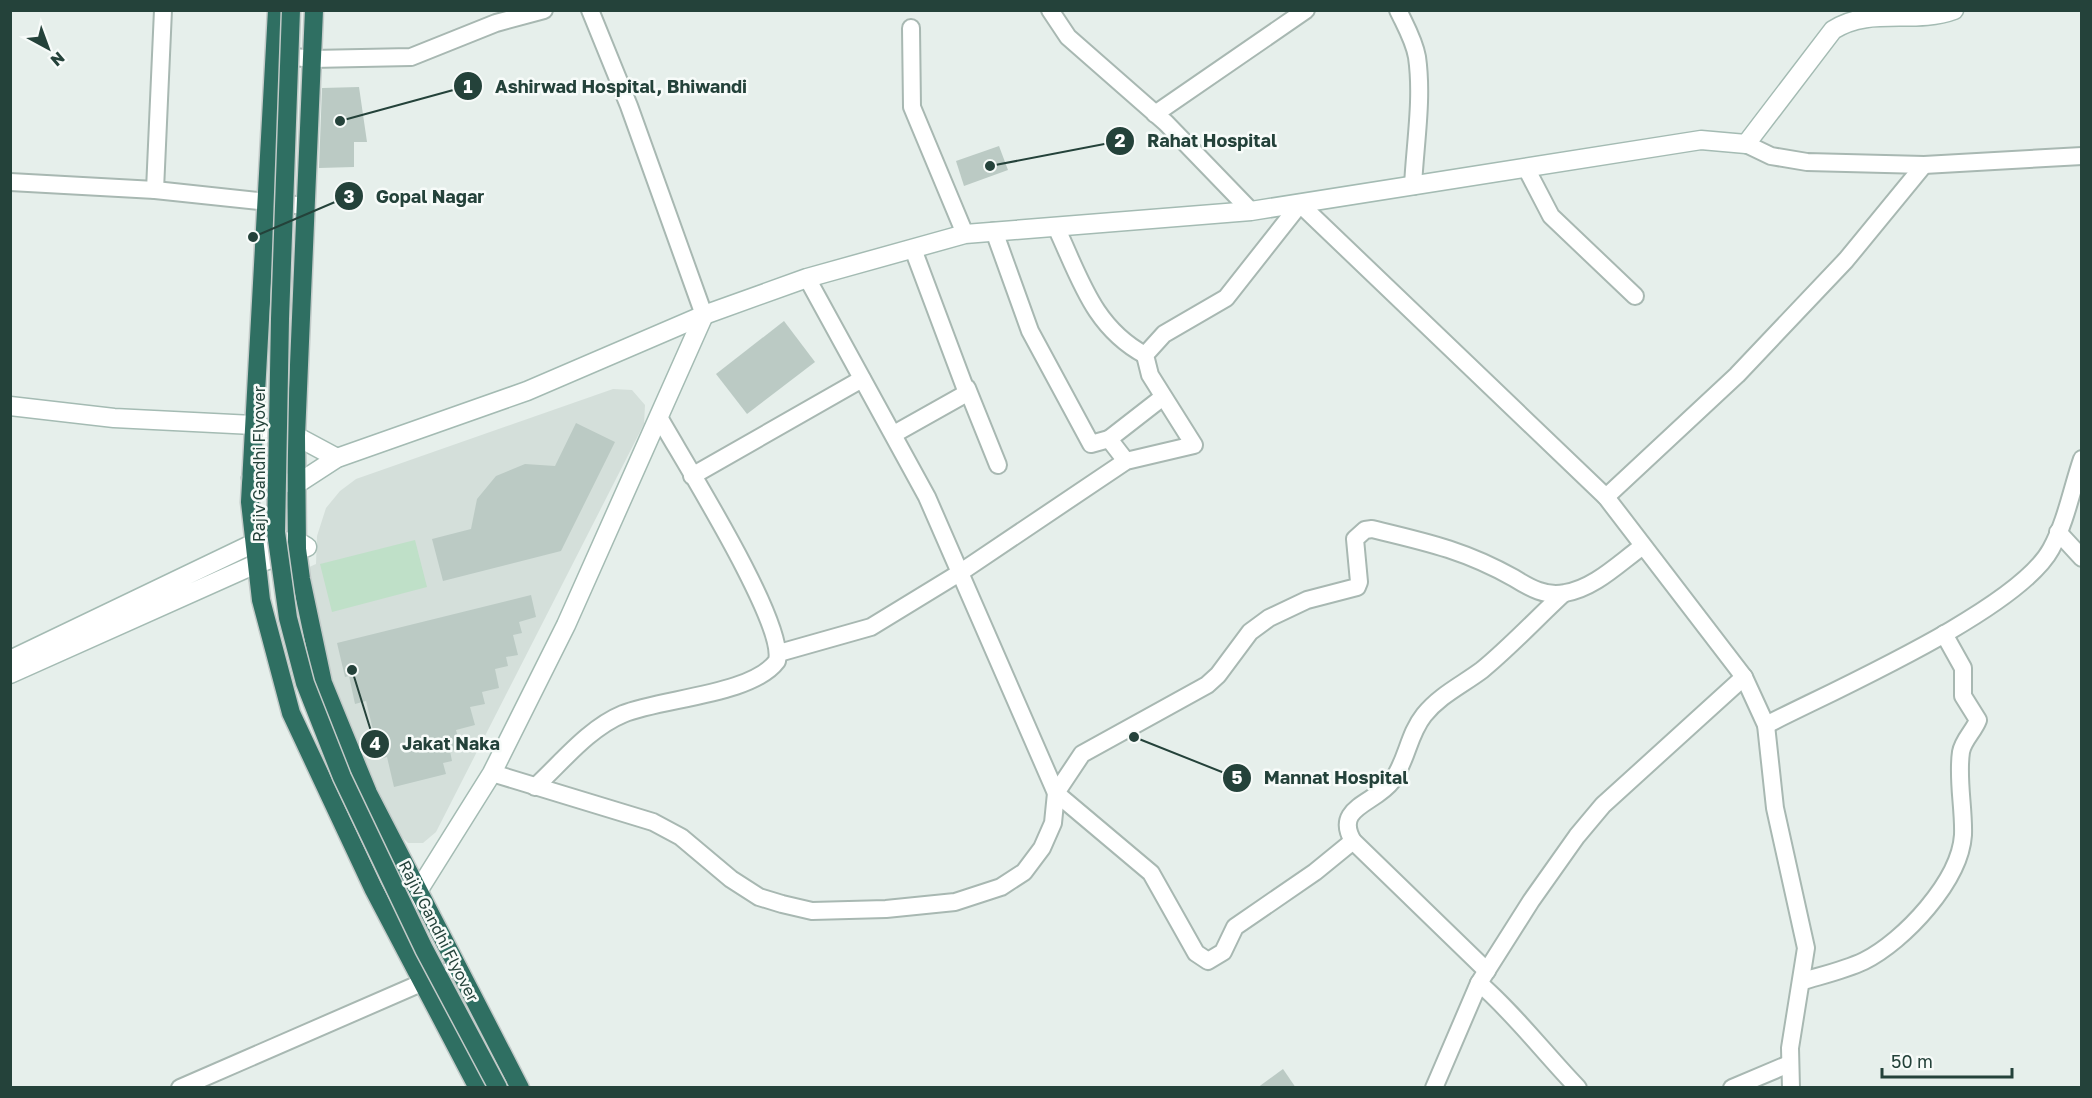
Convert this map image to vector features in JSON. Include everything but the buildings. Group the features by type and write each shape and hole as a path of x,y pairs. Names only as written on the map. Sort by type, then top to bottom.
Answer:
{"highway":[{"path":"276,10 268,203 251,478 254,543 261,600 291,713 373,888 424,981 478,1088"},
{"name":"Rajiv Gandhi Flyover","path":"291,10 280,308 276,532 288,618 305,683 342,777 424,949 498,1088"},
{"path":"314,10 296,436 298,546 301,579 322,683 368,793 520,1088"}],"street":[{"path":"155,190 163,10"},
{"path":"274,55 312,59 411,57 496,23 544,10"},
{"path":"395,928 492,773 567,625 705,315 590,10"},
{"path":"1050,10 1068,37 1155,114 1251,211"},
{"path":"1155,114 1306,10"},
{"path":"1398,10 1417,56 1418,103 1413,186"},
{"path":"1746,144 1833,30 1844,23 1864,17 1942,15 1954,10"},
{"path":"911,28 912,107 965,234"},
{"path":"251,478 297,484 337,458 527,391 705,315 807,278 965,234 1251,211 1701,140 1746,144 1789,161 1924,165 2082,156"},
{"path":"1606,497 1753,359 1846,260 1924,165"},
{"path":"1526,168 1551,216 1635,296"},
{"path":"10,182 155,190 305,206"},
{"path":"1300,204 1606,497 1744,677 1766,725 1775,808 1806,948 1790,1064 1791,1088"},
{"path":"1145,355 1164,334 1226,298 1300,204"},
{"path":"778,653 871,627 962,572 1126,461 1194,445 1150,375 1145,355 1124,344 1100,318 1056,227"},
{"path":"994,231 1030,331 1091,444 1110,439 1163,397"},
{"path":"913,249 998,465"},
{"path":"807,278 927,497 962,572 1056,793 1151,873 1188,943 1202,959 1208,961 1223,952 1235,927 1315,872 1353,841"},
{"path":"692,476 862,379"},
{"path":"894,434 962,397 967,393 967,388"},
{"path":"10,406 114,418 253,425 296,436 337,458"},
{"path":"535,787 609,721 642,708 710,694 766,671 777,661 778,653 771,625 750,580 660,419"},
{"path":"1110,439 1126,461"},
{"path":"1766,725 1944,634 2007,594 2034,573 2051,550 2082,459"},
{"path":"492,773 653,822 681,837 731,879 759,897 812,911 886,909 955,902 1002,887 1024,872 1042,848 1053,823 1056,793 1082,754 1207,685 1218,675 1250,632 1269,618 1307,600 1356,587 1359,582 1355,539 1365,530 1372,529 1461,552 1481,559 1533,589 1548,594 1563,594 1590,585 1643,546"},
{"path":"2058,532 2082,538"},
{"path":"2058,532 2082,558"},
{"path":"10,660 254,543 298,546"},
{"path":"10,674 298,546"},
{"path":"1563,594 1480,671 1443,696 1423,716 1411,735 1394,779 1374,798 1350,814 1346,821 1346,829 1353,841 1483,977 1534,1042 1578,1088"},
{"path":"1803,981 1865,960 1885,946 1917,918 1940,893 1959,858 1963,836 1961,754 1978,720 1963,696 1963,668 1944,634"},
{"path":"1434,1088 1483,977 1530,902 1577,836 1604,805 1744,677"},
{"path":"180,1088 458,967"},
{"path":"1732,1088 1790,1064"}],"shaded area":[{"path":"613,389 632,390 645,405 644,424 436,832 423,843 408,843 398,833 333,693 307,568 316,564 317,536 326,508 340,491 356,479"}],"green space":[{"path":"415,540 427,587 332,612 320,564"}],"place":[{"name":"Ashirwad Hospital, Bhiwandi","path":"340,121"},
{"name":"Rahat Hospital","path":"990,166"},
{"name":"Gopal Nagar","path":"253,237"},
{"name":"Jakat Naka","path":"352,670"},
{"name":"Mannat Hospital","path":"1134,737"}]}
